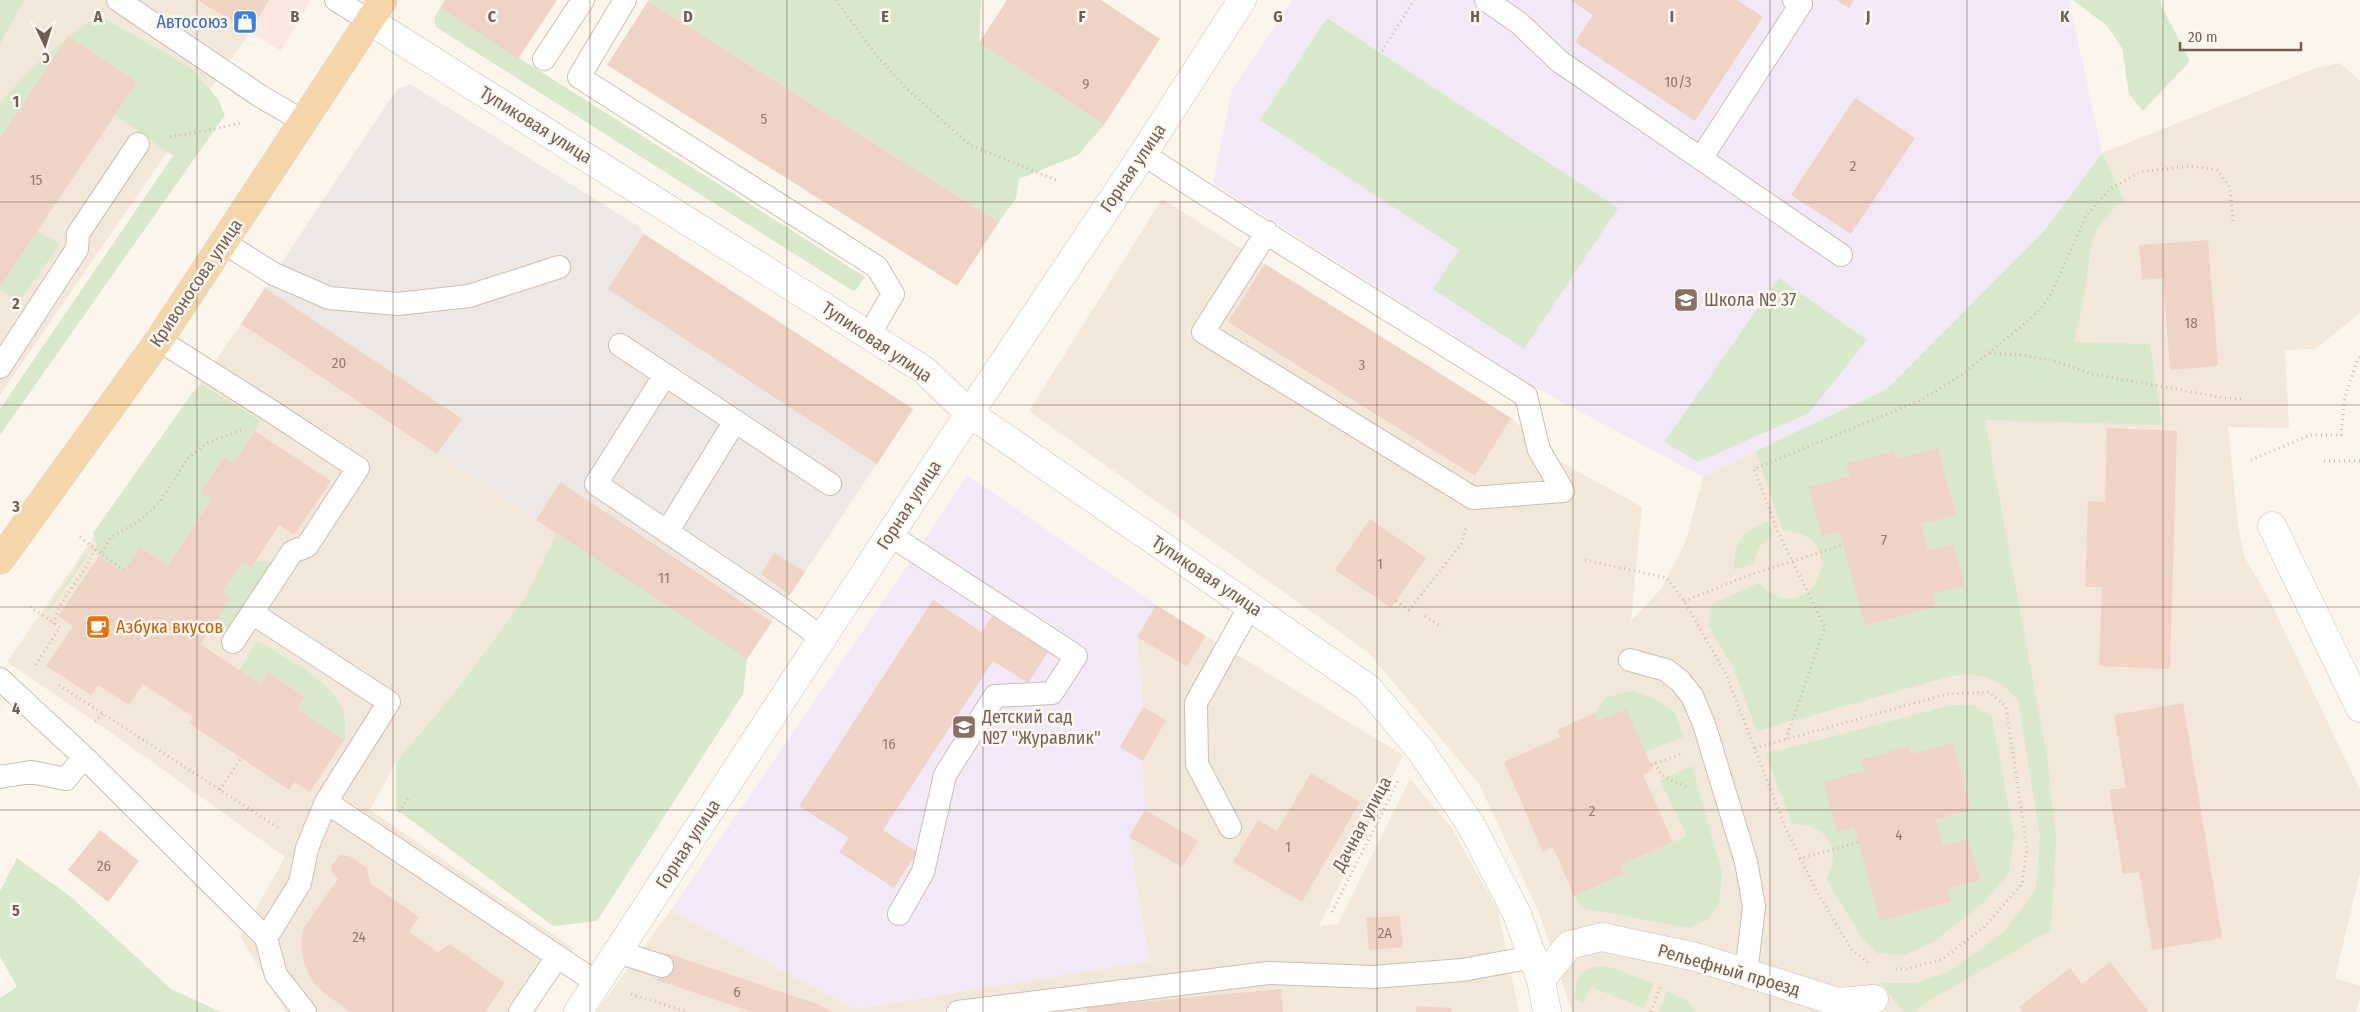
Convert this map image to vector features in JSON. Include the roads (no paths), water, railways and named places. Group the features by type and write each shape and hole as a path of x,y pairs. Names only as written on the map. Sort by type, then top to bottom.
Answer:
{"main road":[{"name":"Кривоносова улица","path":"0,560 159,340 376,10"}],"street":[{"name":"Горная улица","path":"578,1012 969,413 1143,154 1234,3"},
{"name":"Тупиковая улица","path":"376,10 924,370 969,413 1368,688 1421,751 1471,825 1517,914 1537,968"},
{"path":"2272,526 2360,708"},
{"name":"Рельефный проезд","path":"1537,968 1569,945 1602,937 1696,957 1838,1002 1874,999"},
{"path":"1537,968 1548,1012"}],"lane":[{"path":"118,0 260,96 303,121"},
{"path":"336,0 376,10"},
{"path":"544,59 583,0"},
{"path":"625,0 579,77 877,268 893,294 869,335"},
{"path":"1486,0 1519,23 1559,61 1702,157 1841,254"},
{"path":"1702,157 1801,4 1794,0"},
{"path":"0,367 77,249 78,234 138,144"},
{"path":"1143,154 1267,232 1526,396 1539,450 1563,491 1472,498 1203,332 1267,232"},
{"path":"224,242 274,274 329,298 398,304 469,296 559,267"},
{"path":"159,340 271,410 358,468 307,546 292,552 234,642"},
{"path":"620,345 830,484"},
{"path":"665,376 596,484 781,608 822,638"},
{"path":"667,532 735,421"},
{"path":"890,535 1076,656 1052,693 995,696 945,775 923,872 899,914"},
{"path":"1230,826 1197,764 1196,703 1250,606"},
{"path":"252,612 389,702 326,802 308,848 300,883 266,938"},
{"path":"1630,660 1666,670 1680,681 1692,696 1704,724 1746,862 1754,906 1746,974"},
{"path":"0,679 84,757 266,938 276,975 306,1012"},
{"path":"0,777 31,772 66,779 84,757"},
{"path":"326,802 597,983"},
{"path":"618,952 662,966"},
{"path":"520,1012 557,957"},
{"path":"958,1012 1268,973 1373,977 1462,970 1537,968"}],"place":[{"name":"Автосоюз","path":"245,22"},
{"name":"Школа № 37","path":"1686,300"},
{"name":"Азбука вкусов","path":"98,627"},
{"name":"Детский сад №7 \"Журавлик\"","path":"964,727"}]}
